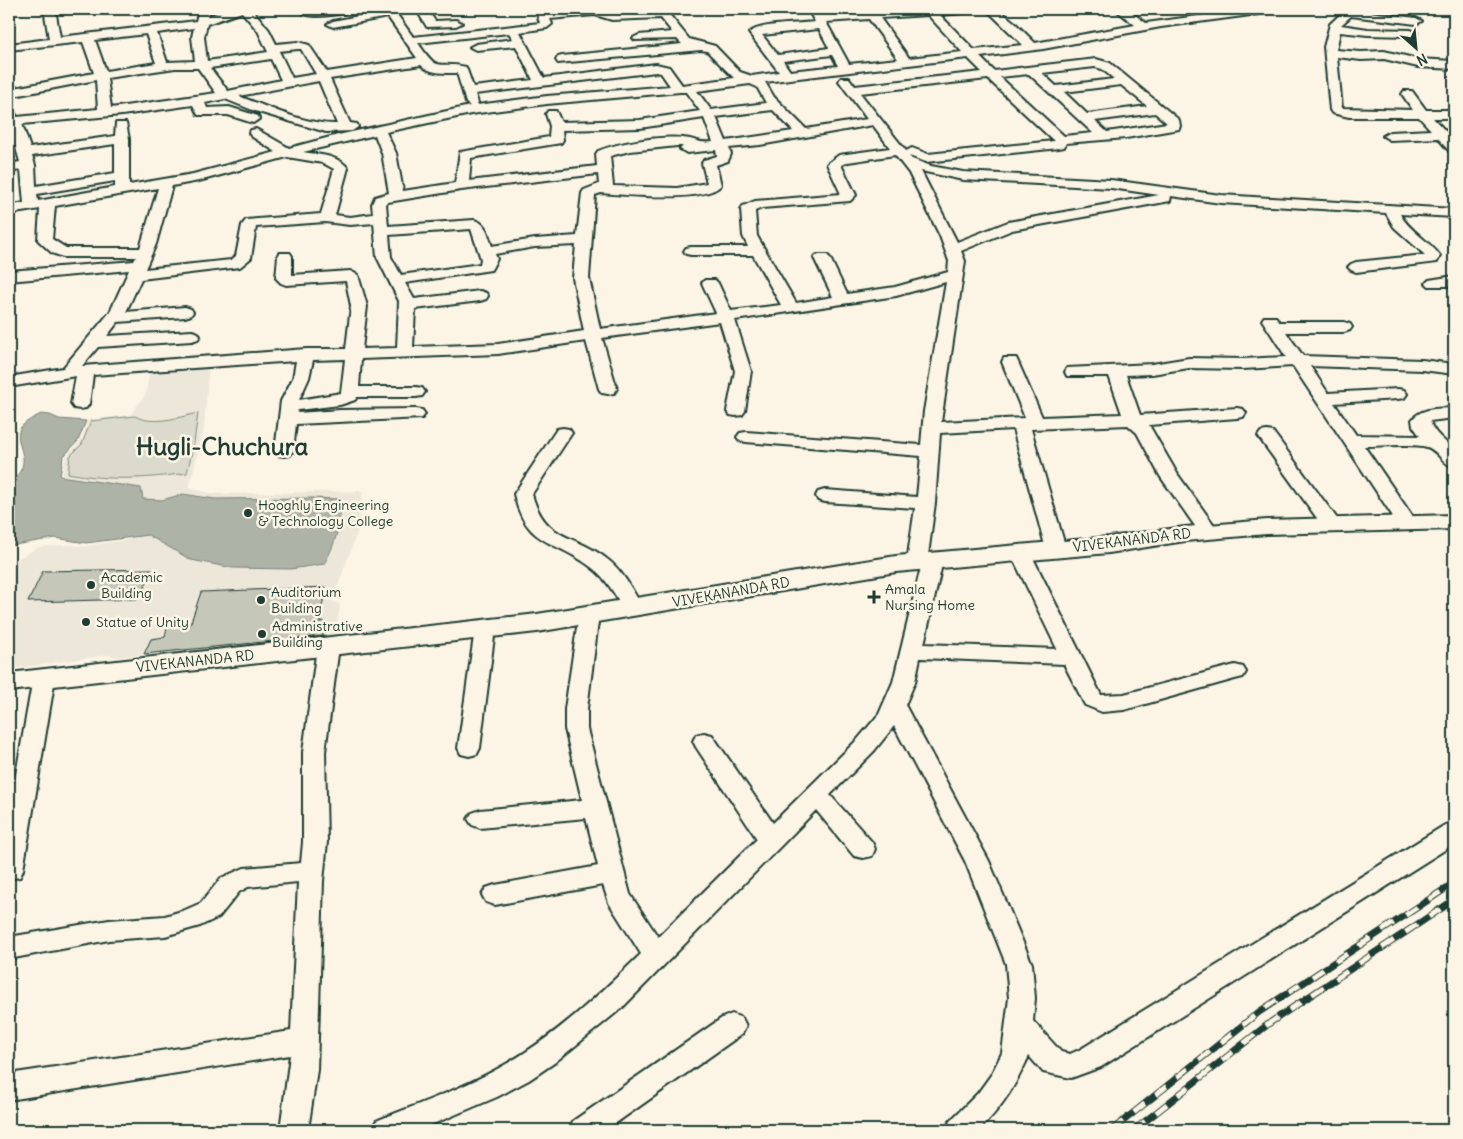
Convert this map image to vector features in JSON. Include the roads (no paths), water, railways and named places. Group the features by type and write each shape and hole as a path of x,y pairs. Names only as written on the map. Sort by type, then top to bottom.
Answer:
{"street":[{"path":"49,9 55,42"},
{"path":"204,9 198,37 201,60 220,90 225,94 296,120 327,134 379,130 394,125 471,110 547,100 684,89 787,75 1032,47 1144,27 1273,9"},
{"path":"9,47 201,23 239,9"},
{"path":"246,9 263,30 288,82"},
{"path":"307,9 310,14 347,9"},
{"path":"787,75 755,33 818,18 870,12 932,12 974,9"},
{"path":"991,9 1010,24 1032,47"},
{"path":"1120,9 1144,27"},
{"path":"426,10 431,24 470,21"},
{"path":"333,24 358,20 390,11 423,61 431,68 462,70 469,91 471,110"},
{"path":"410,41 546,24 540,13 595,12 612,16 659,14 667,16 690,44 705,46 715,50 736,75 762,85 769,99 803,134"},
{"path":"870,12 906,61"},
{"path":"932,12 991,75 1061,140"},
{"path":"1344,17 1413,27 1355,31"},
{"path":"1344,17 1373,49 1384,55 1418,63 1454,65"},
{"path":"1344,17 1330,47 1336,110 1349,113 1452,116"},
{"path":"386,1130 469,1096 519,1071 569,1037 613,999 866,745 889,717 904,682 911,651 925,561 926,503 932,428 956,261 953,248 922,184 852,90 840,69 836,51 818,18"},
{"path":"513,29 540,82"},
{"path":"150,30 169,65"},
{"path":"639,38 681,35"},
{"path":"88,38 101,75 105,112"},
{"path":"476,47 520,42"},
{"path":"9,93 101,75 201,60 273,52 303,45 323,76 345,127"},
{"path":"562,60 705,46"},
{"path":"774,58 836,51"},
{"path":"1331,53 1361,56 1384,55"},
{"path":"598,57 607,73"},
{"path":"31,206 26,159 12,121 121,111 198,101 288,82 423,61"},
{"path":"792,308 750,236 748,209 751,206 760,204 845,198 848,195 848,190 835,168 834,164 837,161 844,158 918,153 926,158 1059,144 1061,140 1174,126 1174,123 1106,66 1096,63 852,90"},
{"path":"469,91 607,73 662,68 713,121 724,154 723,158 709,163 714,185 709,188 668,191 601,189"},
{"path":"1032,70 1104,136"},
{"path":"1053,90 1124,81"},
{"path":"1408,94 1422,114 1454,148"},
{"path":"461,186 465,155 552,142 557,138 556,126 547,100"},
{"path":"198,101 202,112 206,113 229,111 272,125 296,120"},
{"path":"556,126 640,124 775,106"},
{"path":"1084,118 1156,109"},
{"path":"121,111 122,191"},
{"path":"644,154 760,142 876,121"},
{"path":"9,210 220,172 287,153 345,127 394,125"},
{"path":"379,130 389,153 397,196"},
{"path":"256,133 287,153 333,162 340,166 330,212 325,218"},
{"path":"1390,136 1441,134"},
{"path":"9,168 26,159 122,139"},
{"path":"608,389 593,335 581,278 589,193 606,186 603,154 677,142 691,143 699,147"},
{"path":"901,154 928,169 963,176 1110,184 1240,201 1454,213"},
{"path":"405,352 407,301 386,264 380,225 380,200 461,186 604,169"},
{"path":"30,191 121,176"},
{"path":"80,404 77,371 93,342 121,306 157,222 166,183"},
{"path":"953,248 1008,226 1184,194"},
{"path":"48,203 45,240 57,250 140,264"},
{"path":"1356,267 1432,259 1433,256 1430,252 1395,220 1392,209"},
{"path":"9,276 140,264 235,264 243,258 251,223 325,218 380,225 474,224 478,227 489,259 486,267 396,280"},
{"path":"486,251 552,242 584,240"},
{"path":"691,250 758,251"},
{"path":"285,256 284,278 286,280 343,275 353,278 359,306 350,392 346,398 289,413"},
{"path":"822,258 842,299"},
{"path":"9,382 77,371 306,354 498,349 657,325 726,318 792,308 896,291 955,275"},
{"path":"1434,283 1454,281"},
{"path":"710,283 726,318 743,371 736,411"},
{"path":"406,305 480,296"},
{"path":"113,318 185,312"},
{"path":"1344,327 1273,323 1406,523"},
{"path":"93,342 192,336"},
{"path":"284,451 289,413 301,378 306,354"},
{"path":"1073,372 1160,368 1189,363 1243,364 1298,361 1422,366 1454,370"},
{"path":"1010,362 1028,424 1056,549"},
{"path":"1116,370 1133,421 1144,430 1169,476 1209,532"},
{"path":"350,392 416,392"},
{"path":"1323,398 1398,394"},
{"path":"932,428 1121,419 1133,421 1237,412"},
{"path":"289,413 340,415 416,414"},
{"path":"1454,413 1426,416 1421,420 1422,426 1454,462"},
{"path":"563,433 523,494 529,518 537,528 549,537 598,562 607,569 633,608"},
{"path":"1268,436 1330,524"},
{"path":"746,437 931,451"},
{"path":"1352,440 1426,441 1436,443"},
{"path":"825,496 926,503"},
{"name":"VIVEKANANDA RD","path":"9,682 485,629 633,608 925,561 1209,532 1330,524 1454,522"},
{"path":"1020,552 1093,700 1102,704 1124,702 1235,672"},
{"path":"589,614 576,709 576,729 618,896 656,956"},
{"path":"469,748 485,629"},
{"path":"294,1130 303,1070 315,842 314,752 328,647"},
{"path":"911,651 1072,657"},
{"path":"11,870 44,678"},
{"path":"894,704 977,861 1019,964 1022,998 1016,1054 1001,1084 968,1127"},
{"path":"704,741 771,840"},
{"path":"816,795 863,849"},
{"path":"480,819 596,808"},
{"path":"1020,1026 1053,1063 1071,1066 1091,1058 1454,832"},
{"path":"9,948 109,930 165,926 191,919 210,910 230,885 244,878 312,871"},
{"path":"495,895 612,873"},
{"path":"583,1130 732,1026"},
{"path":"9,1087 304,1041"}],"railway":[{"path":"1112,1130 1259,1012 1454,883"},
{"path":"1134,1130 1271,1022 1454,900"}],"place":[{"name":"Hooghly Engineering & Technology College","path":"248,513"},
{"name":"Academic Building","path":"91,585"},
{"name":"Amala Nursing Home","path":"874,597"},
{"name":"Auditorium Building","path":"261,600"},
{"name":"Statue of Unity","path":"86,622"},
{"name":"Administrative Building","path":"262,634"}],"district":[{"name":"Hugli-Chuchura","path":"222,446"}]}
